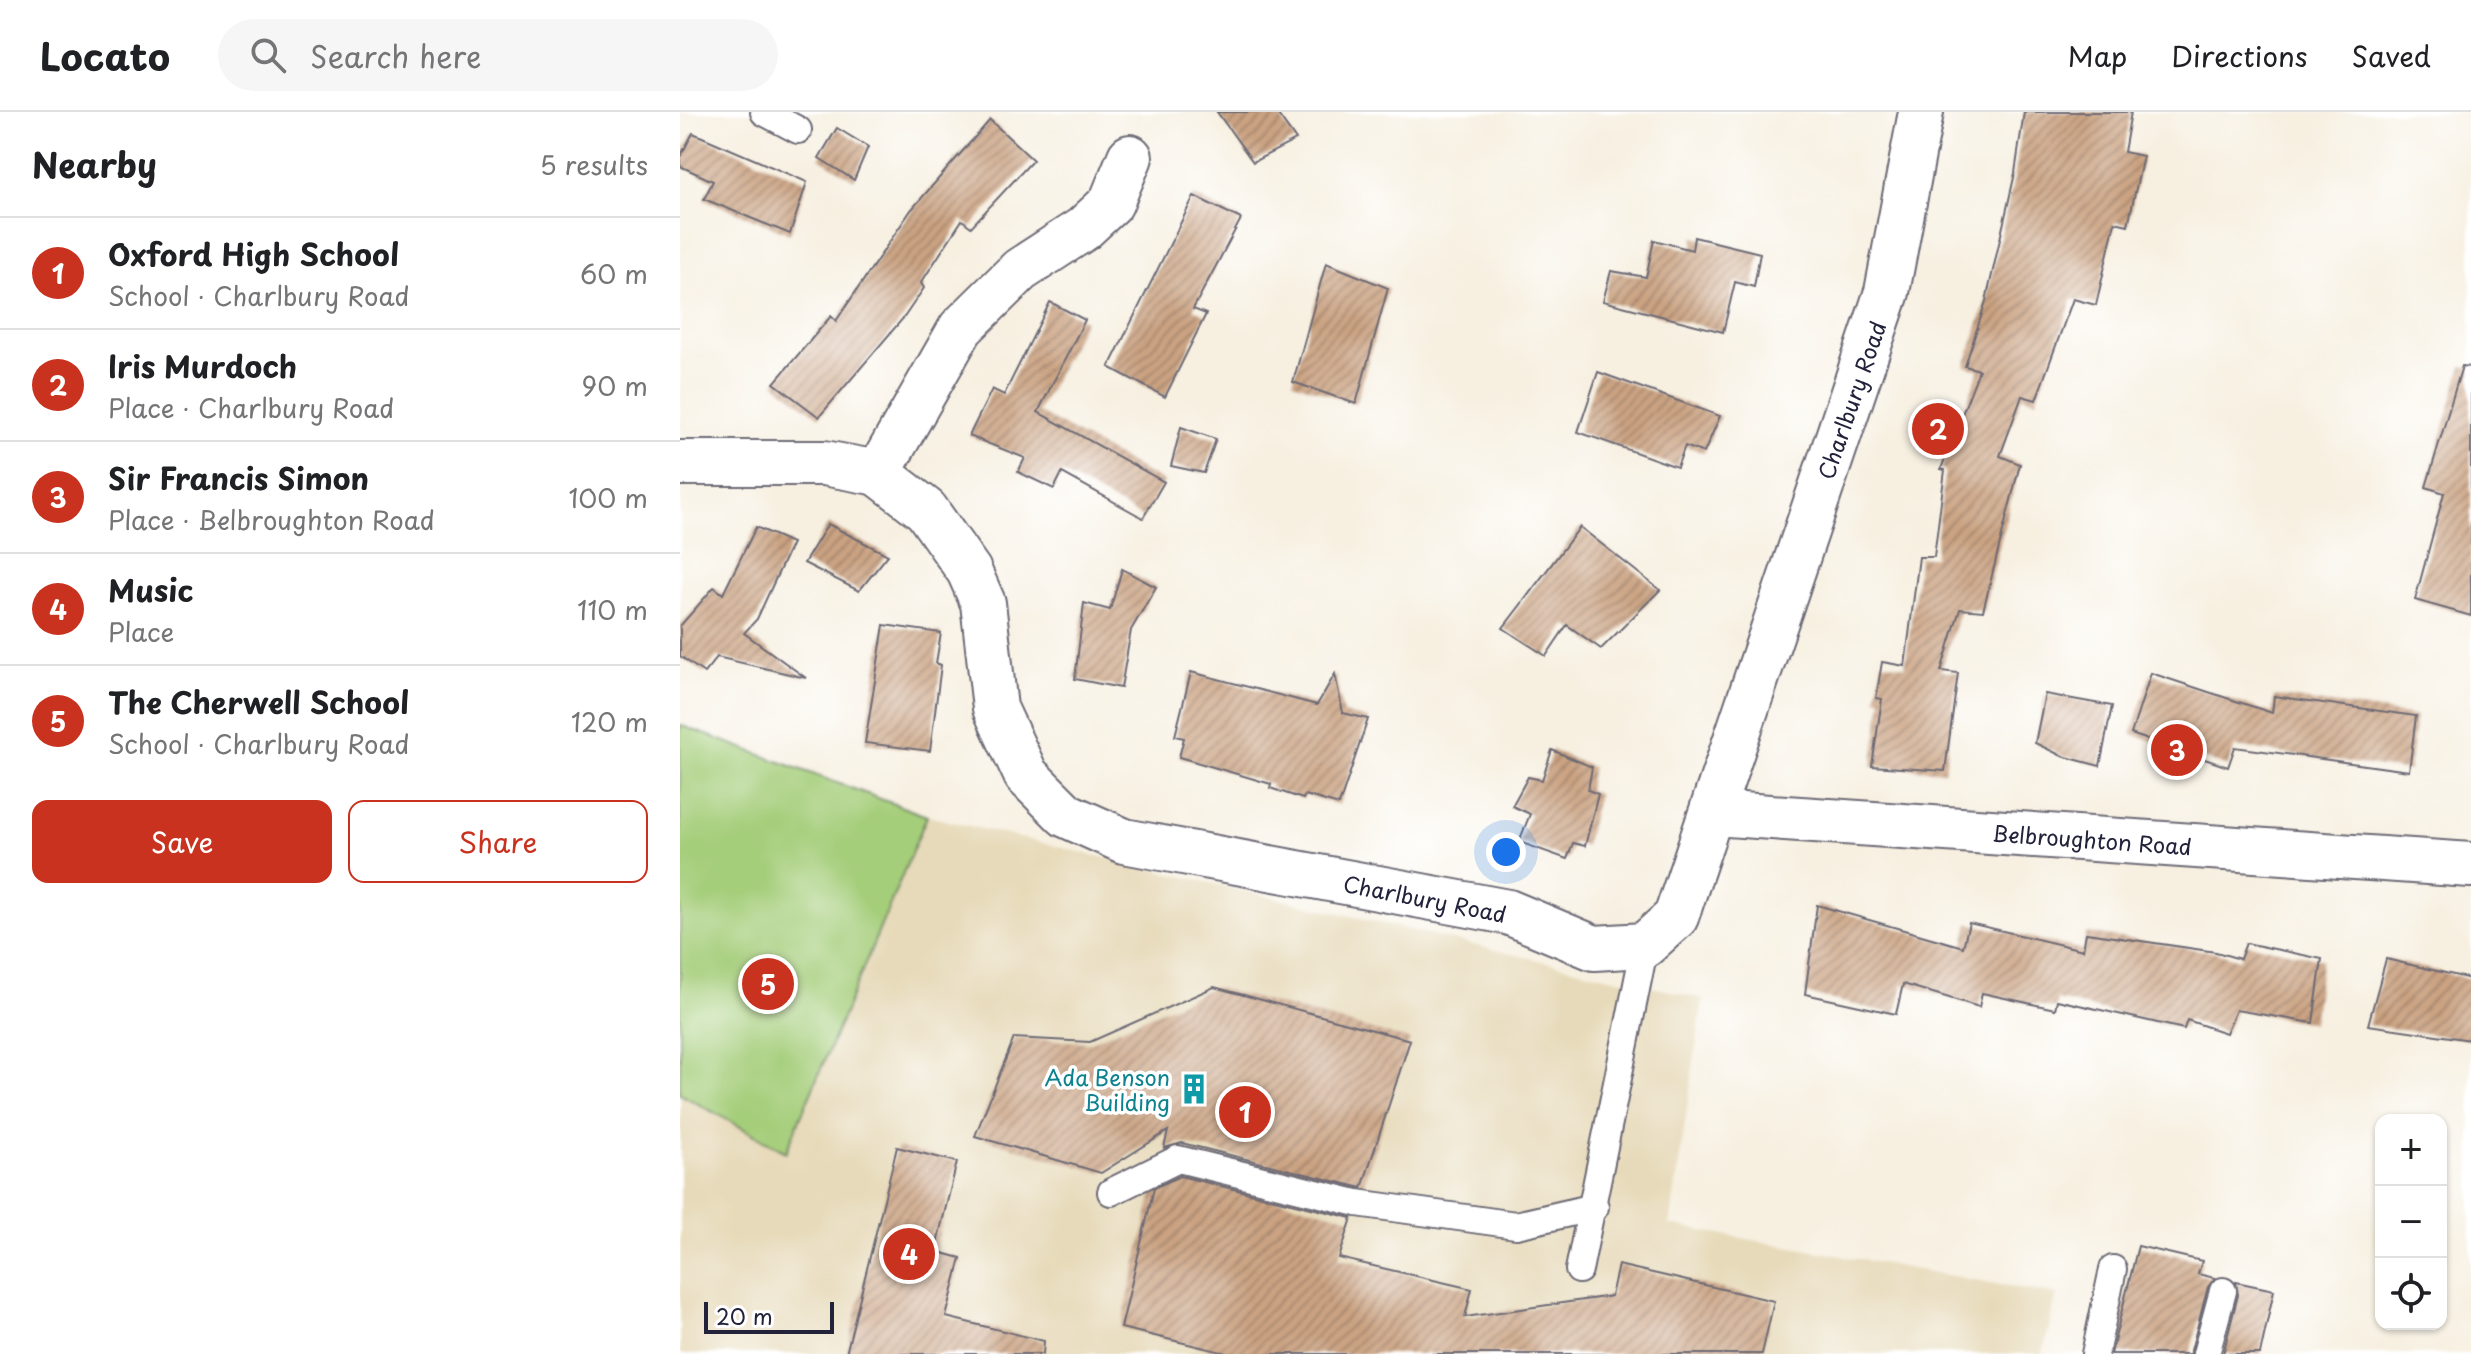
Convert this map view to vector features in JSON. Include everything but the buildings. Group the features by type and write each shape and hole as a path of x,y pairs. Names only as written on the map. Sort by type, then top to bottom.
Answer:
{"street":[{"name":"Charlbury Road","path":"680,463 824,463 878,473 926,510 969,571 983,603 995,708 1026,775 1066,815 1124,841 1508,912 1594,948 1645,945 1676,917 1887,292 1921,112"},
{"path":"878,473 961,328 1020,270 1083,229 1111,203 1130,157"},
{"name":"Belbroughton Road","path":"1713,813 2471,865"}],"lane":[{"path":"764,112 798,130"},
{"path":"1579,1270 1595,1207 1645,945"},
{"path":"1111,1192 1178,1159 1357,1203 1516,1225 1595,1207"},
{"path":"2095,1354 2113,1269"},
{"path":"2206,1354 2223,1291"}],"shaded area":[{"path":"680,725 927,816 1703,999 1670,1225 2057,1295 2042,1354 680,1354"}],"green space":[{"path":"680,725 927,816 786,1152 680,1094"}],"place":[{"name":"Iris Murdoch","path":"1938,429"},
{"name":"Sir Francis Simon","path":"2177,750"},
{"name":"The Cherwell School","path":"768,984"},
{"name":"Ada Benson Building","path":"1194,1089"},
{"name":"Oxford High School","path":"1245,1112"},
{"name":"Music","path":"909,1254"}]}
